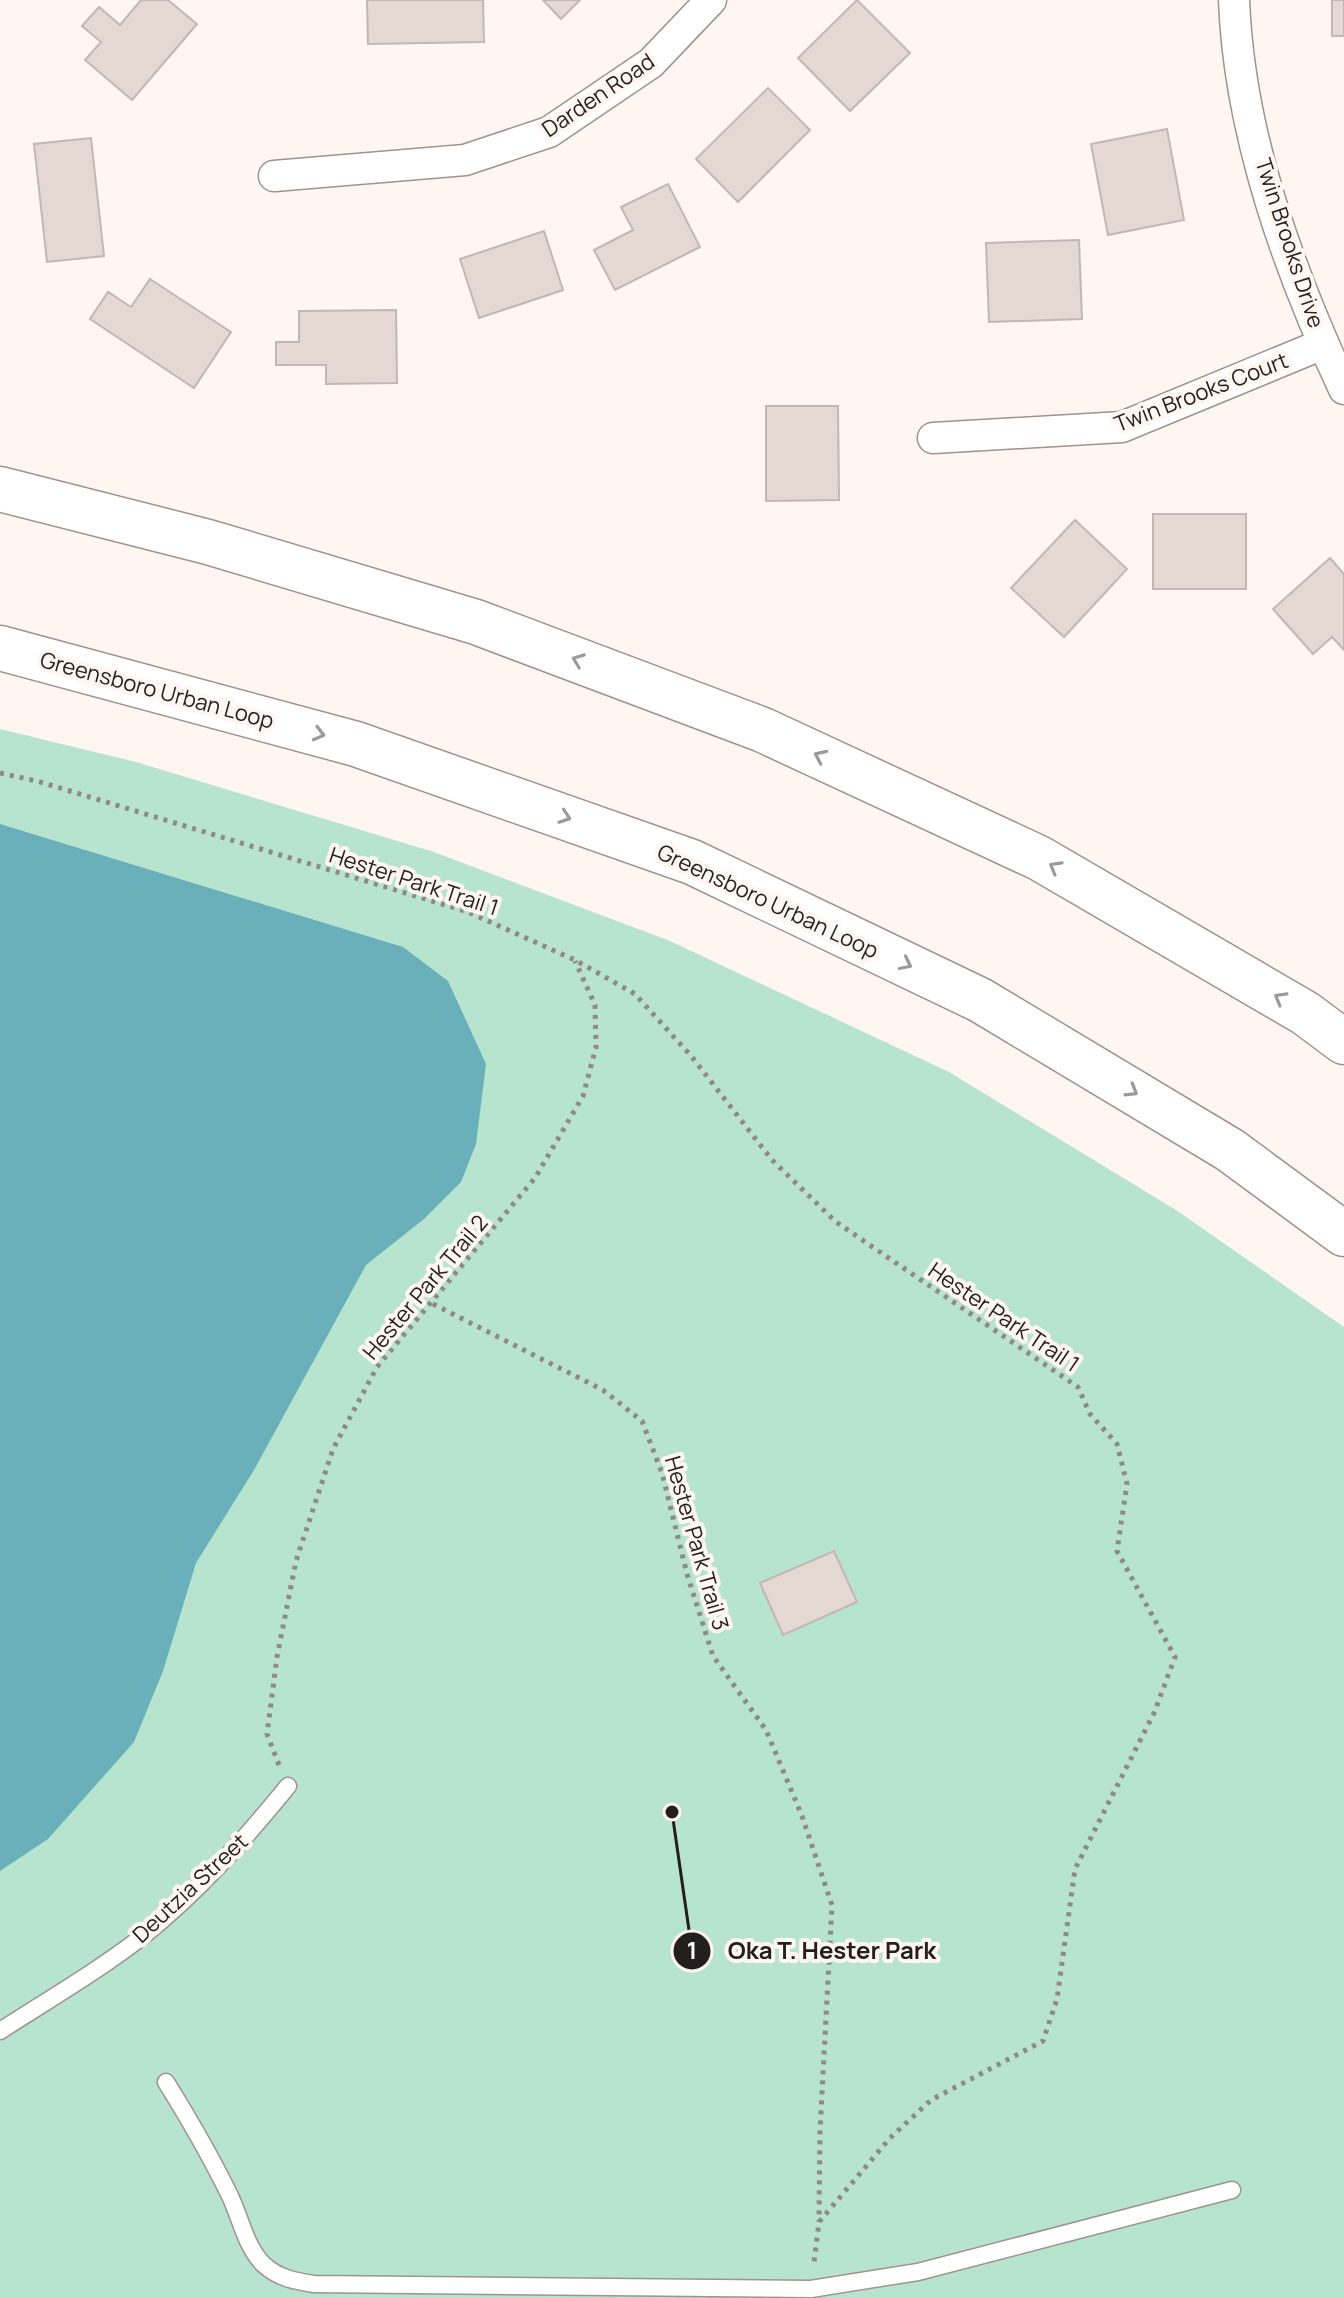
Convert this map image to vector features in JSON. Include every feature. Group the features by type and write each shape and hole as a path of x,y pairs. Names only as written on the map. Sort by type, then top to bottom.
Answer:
{"highway":[{"path":"0,489 208,542 476,622 763,730 1039,858 1305,1013 1344,1042"},
{"name":"Greensboro Urban Loop","path":"0,648 356,744 692,862 980,1000 1230,1150 1344,1234"}],"street":[{"name":"Darden Road","path":"274,176 465,160 549,132 651,63 711,0"},
{"name":"Twin Brooks Drive","path":"1234,0 1236,53 1272,203 1323,344 1344,389"},
{"name":"Twin Brooks Court","path":"933,438 1122,427 1323,344"}],"lane":[{"name":"Deutzia Street","path":"0,2031 143,1936 219,1865 288,1786"},
{"path":"166,2082 201,2138 233,2201 247,2242 262,2263 285,2280 314,2284 812,2294 918,2272 1232,2190"}],"path":[{"name":"Hester Park Trail 1","path":"0,773 37,781 468,912 575,960 635,994 692,1057 772,1160 836,1222 1078,1387 1090,1414 1117,1444 1127,1484 1117,1551 1175,1657 1154,1713 1075,1869 1057,1999 1043,2041 931,2100 890,2138 819,2222"},
{"name":"Hester Park Trail 2","path":"288,1786 267,1734 277,1657 296,1561 333,1449 377,1367 433,1304 535,1178 583,1096 596,1047 595,1005 575,960"},
{"name":"Hester Park Trail 3","path":"433,1304 603,1390 642,1421 662,1473 687,1574 713,1656 766,1730 802,1816 832,1905 820,2131 819,2222"},
{"path":"812,2294 819,2222"}],"green space":[{"path":"0,729 136,762 434,852 670,941 949,1072 1176,1210 1344,1327 1344,2298 0,2298"}],"water":[{"path":"0,824 403,947 448,981 486,1064 476,1144 461,1182 424,1219 366,1265 254,1470 196,1563 163,1671 134,1742 48,1839 0,1871"}],"building":[{"path":"141,0 168,0 197,24 132,100 85,60 101,42 82,26 99,7 120,25"},
{"path":"367,0 483,0 484,42 368,44"},
{"path":"543,0 580,0 561,19"},
{"path":"857,0 910,53 850,111 798,58"},
{"path":"1332,0 1344,0 1344,36 1332,36"},
{"path":"768,88 810,130 738,202 696,159"},
{"path":"1167,129 1184,220 1108,235 1091,144"},
{"path":"91,138 104,256 47,262 34,144"},
{"path":"668,184 700,247 615,290 594,250 633,230 621,207"},
{"path":"544,231 563,290 479,318 460,259"},
{"path":"1079,240 1082,319 989,322 986,243"},
{"path":"150,279 231,332 194,388 90,319 108,292 131,307"},
{"path":"396,310 397,383 326,384 326,365 276,365 276,342 299,342 299,311"},
{"path":"766,406 838,406 839,500 766,501"},
{"path":"1153,514 1246,514 1246,589 1153,589"},
{"path":"1075,520 1127,569 1064,637 1011,588"},
{"path":"1330,558 1344,574 1344,650 1332,637 1313,654 1273,609"},
{"path":"834,1551 857,1602 783,1635 760,1583"}],"place":[{"name":"Oka T. Hester Park","path":"672,1812"}]}
